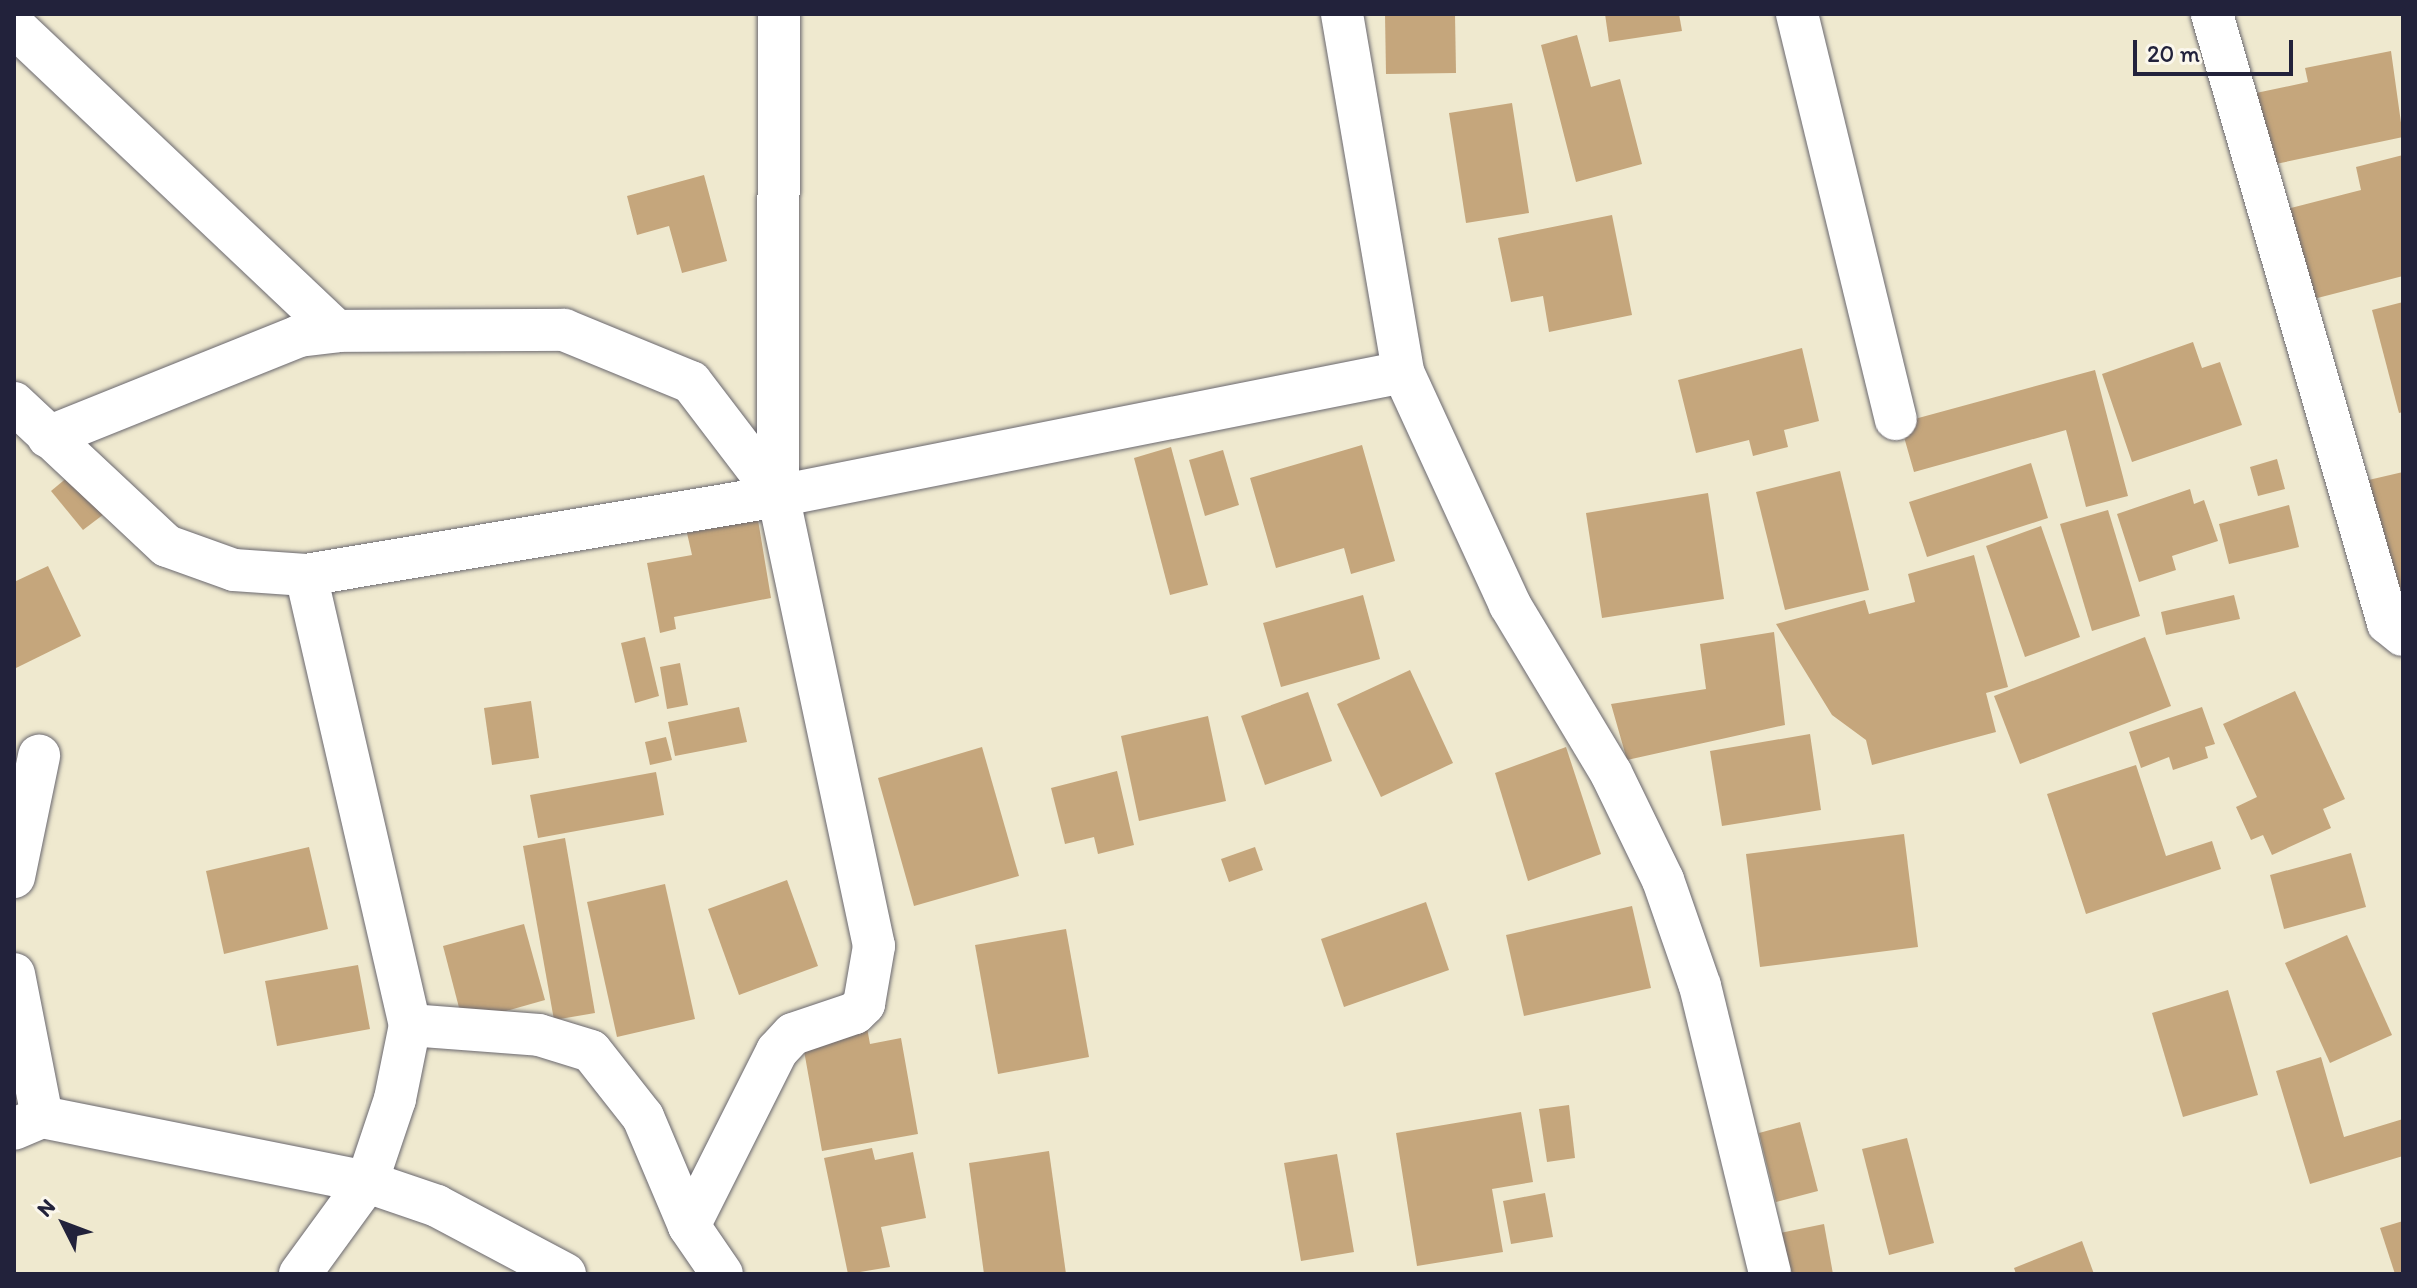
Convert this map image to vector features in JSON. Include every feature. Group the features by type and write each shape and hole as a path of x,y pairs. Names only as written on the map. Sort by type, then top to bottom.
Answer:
{"street":[{"path":"689,1226 777,1051 793,1034 855,1013 864,1004 874,946 778,496 779,14"},
{"path":"1342,14 1403,372 1510,605 1611,773 1663,880 1700,986 1770,1274"},
{"path":"1797,14 1896,419"},
{"path":"2212,14 2388,623 2403,635"},
{"path":"14,26 337,331"},
{"path":"48,437 299,336 337,331 564,330 691,382 778,496"},
{"path":"14,403 167,546 234,570 306,575 778,496 1403,372"},
{"path":"300,1274 367,1182 395,1099 410,1025 306,575"},
{"path":"14,877 39,756"},
{"path":"14,974 28,1123 367,1182 437,1206 565,1274"},
{"path":"410,1025 539,1035 591,1051 643,1117 689,1226 722,1274"}],"building":[{"path":"1385,14 1455,14 1456,73 1386,74"},
{"path":"1605,14 1679,14 1682,31 1609,42"},
{"path":"1577,35 1591,87 1620,79 1642,164 1576,182 1541,45"},
{"path":"2391,51 2403,137 2271,165 2256,93 2308,82 2305,68"},
{"path":"1512,103 1529,213 1466,223 1449,113"},
{"path":"2403,155 2403,276 2298,303 2275,212 2361,190 2356,167"},
{"path":"704,175 727,261 682,273 669,226 637,235 627,196"},
{"path":"1612,215 1632,315 1549,332 1543,296 1511,302 1498,238"},
{"path":"2403,302 2403,412 2399,413 2372,310"},
{"path":"2193,342 2202,368 2220,362 2242,425 2132,462 2102,374"},
{"path":"1802,348 1819,421 1784,430 1788,447 1753,456 1749,440 1696,453 1678,380"},
{"path":"2095,370 2128,496 2086,507 2066,430 1914,472 1900,423"},
{"path":"1362,445 1395,561 1351,574 1344,548 1276,568 1250,478"},
{"path":"1171,447 1208,585 1170,595 1134,458"},
{"path":"1223,450 1239,505 1205,516 1189,460"},
{"path":"2277,459 2285,489 2258,496 2250,467"},
{"path":"2031,463 2048,518 1927,557 1909,502"},
{"path":"75,471 108,511 83,530 51,491"},
{"path":"1840,471 1869,590 1785,610 1756,492"},
{"path":"2403,472 2403,588 2384,593 2360,482"},
{"path":"2190,489 2194,504 2204,500 2218,541 2172,556 2176,570 2139,582 2117,514"},
{"path":"1708,493 1724,599 1602,618 1586,513"},
{"path":"2289,505 2299,547 2229,564 2219,524"},
{"path":"2108,510 2140,616 2092,631 2060,524"},
{"path":"758,520 771,598 674,617 676,629 660,633 647,563 692,555 687,533"},
{"path":"2041,526 2080,637 2025,657 1986,546"},
{"path":"1974,555 2008,687 1986,693 1996,732 1872,765 1866,740 1832,715 1776,624 1865,600 1869,614 1915,602 1908,574"},
{"path":"48,566 81,636 14,669 14,582"},
{"path":"1363,595 1380,659 1281,687 1263,623"},
{"path":"2234,595 2240,619 2166,635 2161,612"},
{"path":"1774,632 1785,725 1627,760 1611,704 1706,689 1700,644"},
{"path":"645,637 659,696 635,703 621,643"},
{"path":"2145,637 2171,706 2020,764 1994,696"},
{"path":"680,663 688,705 667,709 660,667"},
{"path":"1410,670 1453,763 1381,797 1337,704"},
{"path":"2295,691 2345,799 2323,809 2331,828 2272,855 2263,835 2251,840 2236,807 2257,797 2223,724"},
{"path":"1308,692 1332,761 1265,785 1241,716"},
{"path":"531,701 539,758 492,765 484,708"},
{"path":"739,707 747,742 675,756 668,722"},
{"path":"2202,707 2215,744 2205,747 2208,758 2173,770 2169,757 2141,768 2129,732"},
{"path":"1208,716 1226,801 1139,821 1121,736"},
{"path":"1810,734 1821,810 1722,826 1710,751"},
{"path":"666,737 672,760 650,765 645,742"},
{"path":"982,747 1019,876 914,906 878,778"},
{"path":"1566,747 1601,854 1528,881 1495,773"},
{"path":"2136,765 2166,856 2212,841 2221,869 2086,914 2047,794"},
{"path":"1117,771 1134,845 1098,854 1094,837 1065,844 1051,788"},
{"path":"656,772 664,815 538,838 530,795"},
{"path":"1904,834 1918,947 1760,967 1746,854"},
{"path":"565,838 595,1013 554,1020 523,846"},
{"path":"309,847 328,929 224,954 206,871"},
{"path":"1255,847 1263,870 1229,882 1221,859"},
{"path":"2351,853 2366,907 2284,929 2270,875"},
{"path":"787,880 818,966 739,995 708,909"},
{"path":"665,884 695,1019 617,1037 587,902"},
{"path":"1426,902 1449,970 1344,1007 1321,939"},
{"path":"1632,906 1651,988 1524,1016 1506,935"},
{"path":"524,924 545,1000 463,1023 443,946"},
{"path":"1066,929 1089,1057 998,1074 975,945"},
{"path":"2347,935 2392,1035 2330,1063 2285,963"},
{"path":"358,965 370,1029 277,1046 265,981"},
{"path":"2228,990 2258,1095 2183,1117 2152,1013"},
{"path":"866,1022 870,1044 901,1038 918,1134 822,1151 801,1034"},
{"path":"2321,1057 2344,1137 2403,1119 2403,1156 2310,1184 2276,1071"},
{"path":"1569,1105 1575,1158 1547,1162 1539,1109"},
{"path":"1521,1112 1533,1182 1492,1189 1503,1252 1417,1266 1396,1133"},
{"path":"1800,1122 1818,1191 1776,1202 1759,1133"},
{"path":"1907,1138 1934,1243 1889,1255 1862,1149"},
{"path":"872,1148 875,1160 913,1152 926,1218 881,1227 890,1267 848,1274 824,1158"},
{"path":"1049,1151 1066,1274 984,1274 969,1163"},
{"path":"1337,1154 1354,1252 1301,1261 1284,1163"},
{"path":"1545,1193 1553,1237 1511,1244 1503,1201"},
{"path":"2403,1221 2403,1274 2395,1274 2380,1228"},
{"path":"1824,1224 1833,1274 1788,1274 1780,1233"},
{"path":"2082,1241 2094,1274 2016,1274 2014,1268"}]}
